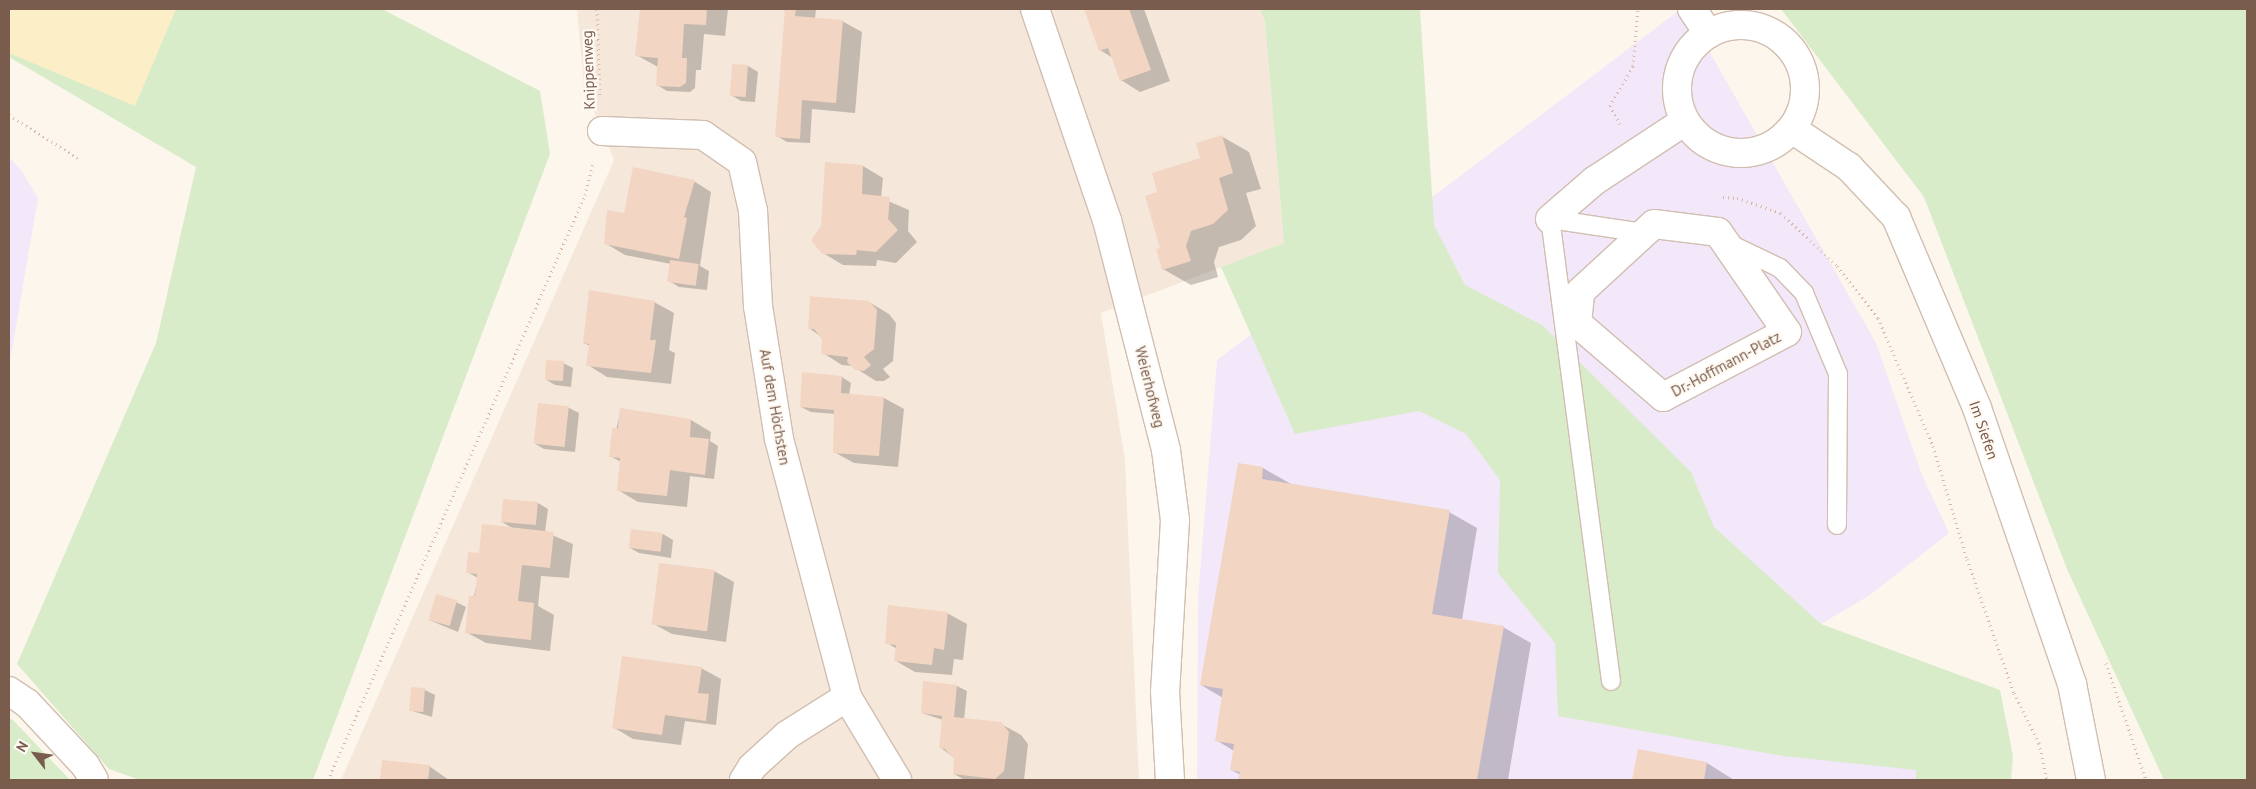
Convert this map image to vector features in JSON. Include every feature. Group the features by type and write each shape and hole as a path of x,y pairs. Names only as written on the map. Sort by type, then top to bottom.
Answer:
{"street":[{"name":"Weierhofweg","path":"1035,9 1107,220 1166,450 1175,520 1165,691 1170,780"},
{"path":"1692,9 1708,34"},
{"path":"1737,24 1759,26 1779,36 1794,50 1803,69 1806,90 1802,111 1792,129 1776,143 1757,152 1736,153 1716,149 1698,138 1685,122 1678,101 1677,79 1684,58 1697,41 1708,34 1737,24"},
{"path":"1550,219 1594,181 1685,122"},
{"name":"Im Siefen","path":"1792,129 1849,167 1896,217 1977,408 2072,684 2091,780"},
{"name":"Auf dem Höchsten","path":"602,131 703,135 742,162 753,211 758,306 779,439 847,697 897,780"},
{"name":"Dr.-Hoffmann-Platz","path":"1654,224 1718,232 1724,241 1788,332 1663,397 1577,322 1580,292 1654,224"},
{"path":"9,691 27,703 85,764 94,780"},
{"path":"744,780 752,767 787,735 847,697"}],"lane":[{"path":"1611,681 1550,219 1644,233"},
{"path":"1724,241 1780,268 1804,293 1838,374 1837,525"}],"path":[{"name":"Knippenweg","path":"328,780 585,194 602,131 597,9"},
{"path":"9,115 78,158"},
{"path":"2106,663 2146,780"}],"shaded area":[{"path":"577,9 1260,9 1265,22 1284,243 1101,313 1125,460 1139,780 341,780 614,160 584,87"},
{"path":"1681,9 1685,9 1876,343 1922,475 1949,533 1870,595 1821,624 1916,770 1916,780 1197,780 1198,598 1217,360"},
{"path":"9,157 21,170 38,198 9,367"}],"green space":[{"path":"9,9 382,9 540,91 550,154 313,780 140,780 109,769 17,664 156,343 196,167 9,57"},
{"path":"1260,9 1420,9 1434,225 1465,285 1542,325 1691,472 1714,527 1821,624 2000,690 2013,756 2011,780 1916,780 1916,770 1783,756 1558,716 1555,643 1498,573 1500,480 1466,434 1419,411 1295,434 1221,267 1284,243 1265,22"},
{"path":"1781,9 2247,9 2247,780 2164,780 2067,569 1924,197"},
{"path":"9,718 13,720 70,780 9,780"}],"sand":[{"path":"9,9 176,9 135,106 9,53"}],"building":[{"path":"640,9 707,9 706,25 684,24 682,58 687,58 686,83 680,87 656,86 658,58 635,56"},
{"path":"785,9 796,9 795,16 843,20 836,103 802,100 800,139 775,137"},
{"path":"1084,9 1129,9 1151,70 1120,81 1108,48 1099,51"},
{"path":"732,64 748,65 746,97 730,96"},
{"path":"1222,135 1233,173 1219,178 1228,210 1213,224 1191,231 1186,246 1191,261 1162,270 1156,249 1160,248 1145,196 1157,192 1152,173 1200,158 1196,143"},
{"path":"825,162 863,165 862,194 890,197 888,219 898,230 876,252 857,250 856,255 822,254 811,240 821,226"},
{"path":"633,167 695,180 684,217 687,218 679,259 604,244 607,210 624,213"},
{"path":"670,260 699,264 696,286 667,282"},
{"path":"589,290 655,301 650,340 656,340 651,373 586,366 589,344 583,343"},
{"path":"807,296 869,301 877,310 874,349 864,357 871,365 864,371 855,370 847,362 848,357 821,354 822,339 814,329 808,329 810,297"},
{"path":"546,360 564,361 563,381 545,380"},
{"path":"802,372 842,376 841,393 884,397 879,456 833,453 834,410 800,407"},
{"path":"538,403 569,406 565,447 534,444"},
{"path":"620,408 691,419 690,437 709,439 705,475 670,470 667,496 617,491 620,458 609,457 612,428 618,428"},
{"path":"1238,463 1263,467 1262,479 1450,510 1432,614 1504,626 1477,780 1238,780 1240,772 1230,770 1234,744 1215,741 1223,689 1200,685"},
{"path":"503,499 538,502 536,525 501,522"},
{"path":"482,524 554,532 550,568 522,565 518,601 534,603 531,640 465,633 469,596 475,596 477,574 466,573 468,552 479,553"},
{"path":"631,529 663,533 660,552 629,548"},
{"path":"659,563 715,570 707,631 651,625"},
{"path":"436,594 457,600 450,626 429,620"},
{"path":"888,605 948,612 944,650 934,648 932,665 894,661 896,645 885,644"},
{"path":"622,656 702,667 698,693 709,694 706,721 665,715 662,735 612,728"},
{"path":"923,681 957,685 954,717 1001,722 1009,732 1004,771 995,779 953,774 954,759 945,749 939,748 942,716 921,713"},
{"path":"411,687 425,688 423,712 409,711"},
{"path":"1638,749 1707,762 1704,780 1632,780"},
{"path":"382,760 430,765 428,780 380,780"}]}
